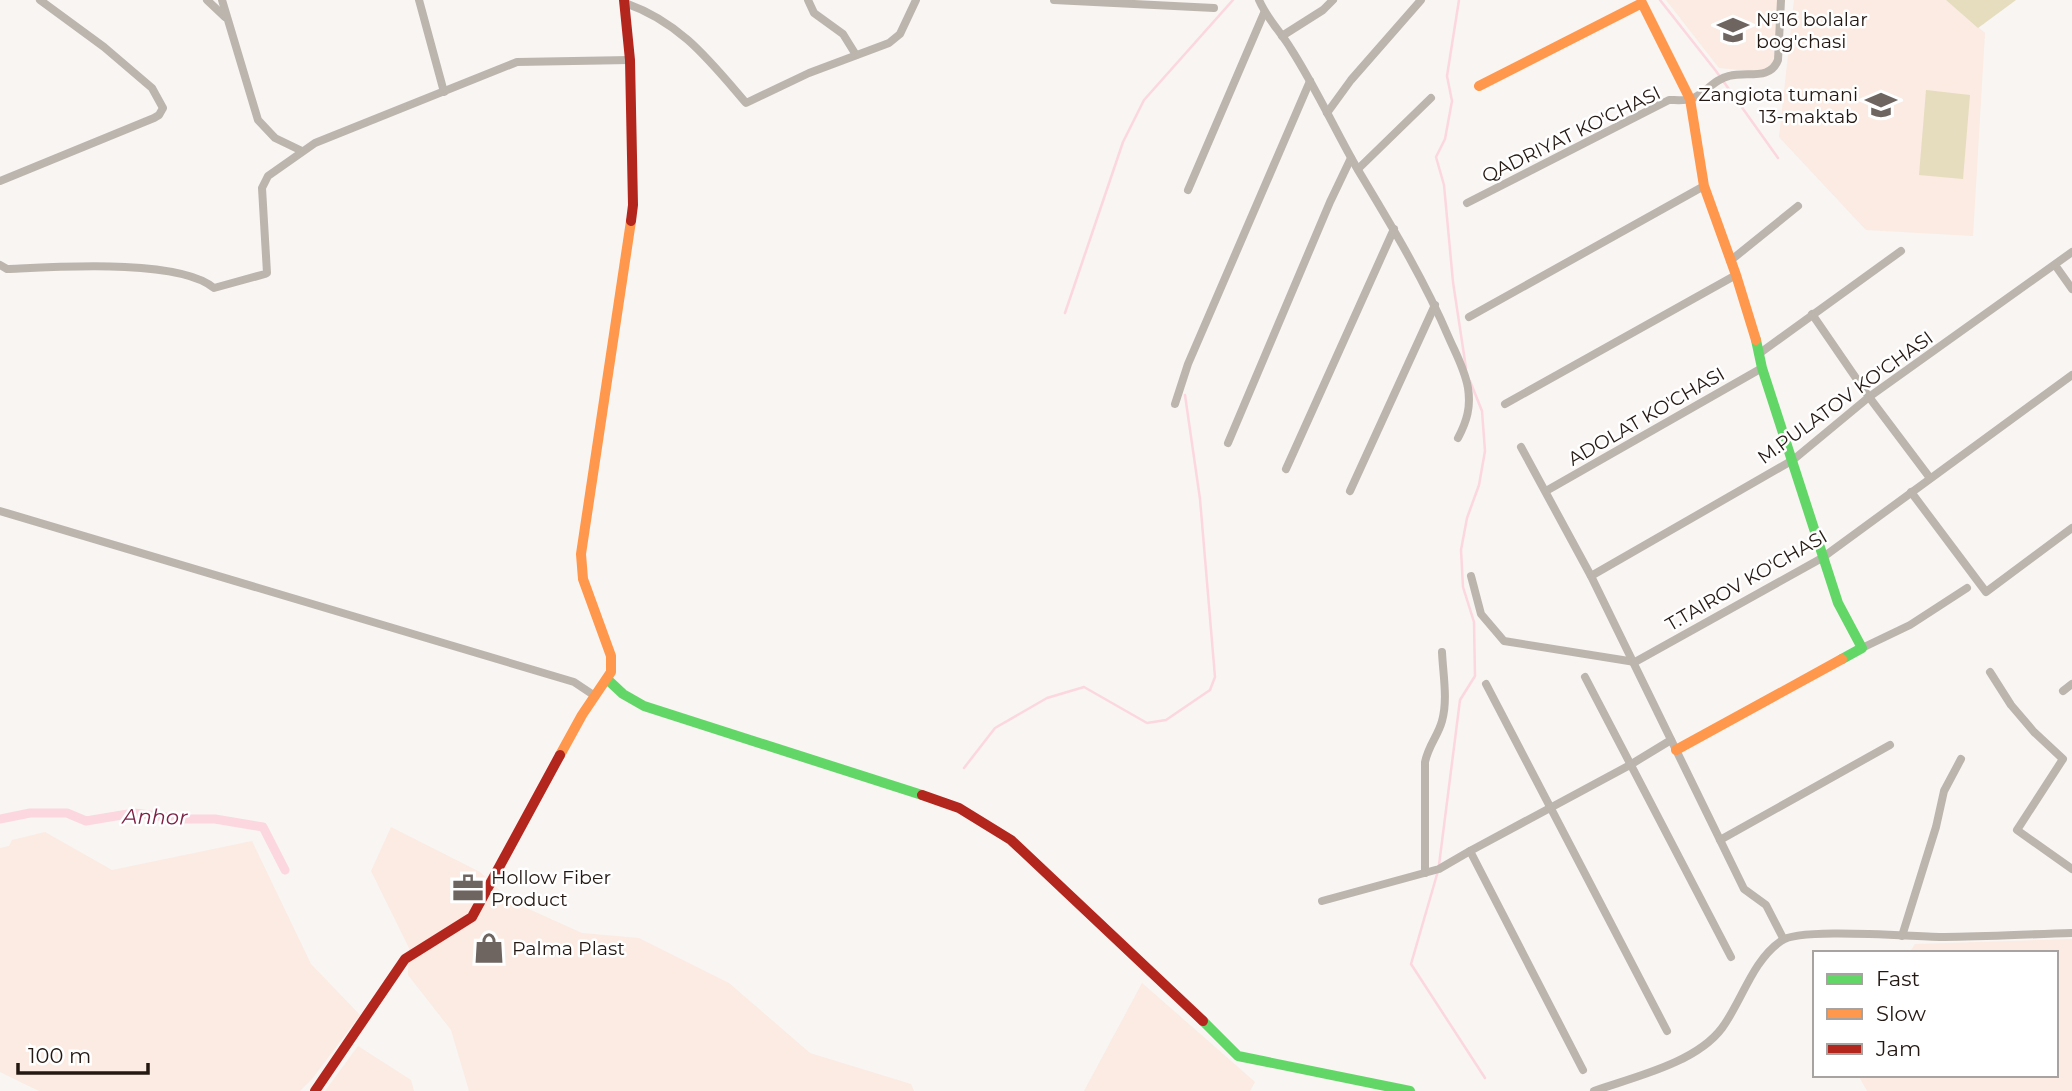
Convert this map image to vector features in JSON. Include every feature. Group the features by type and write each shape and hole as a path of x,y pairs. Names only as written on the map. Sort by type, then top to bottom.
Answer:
{"street":[{"path":"0,181 153,118 159,115 163,108 152,88 104,47 40,0"},
{"path":"207,0 227,19"},
{"path":"222,0 258,120 275,138 302,152"},
{"path":"419,0 444,92"},
{"path":"808,0 814,13 843,34 856,55"},
{"path":"315,1091 405,959 418,948 461,927 472,917 582,715 611,672 612,660 585,585 581,554 632,212 630,61 624,2 644,10 692,42 746,103 809,73 889,43 900,34 916,0"},
{"path":"1054,0 1214,8"},
{"path":"1259,0 1264,13 1310,81 1435,305 1465,375 1468,389 1469,415 1458,438"},
{"path":"1282,36 1323,10 1333,0"},
{"path":"1327,113 1351,80 1421,0"},
{"path":"1690,99 1721,79 1769,73 1775,68 1778,60 1781,0"},
{"path":"1479,86 1642,4 1690,99 1704,186 1736,275 1760,353 1762,368 1822,558 1838,603 1862,649"},
{"path":"1188,190 1264,13"},
{"path":"0,265 7,269 95,267 158,270 188,275 214,288 265,274 264,181 315,143 517,62 630,61"},
{"path":"1175,404 1188,363 1310,81"},
{"path":"1358,169 1431,98"},
{"name":"QADRIYAT KO'CHASI","path":"1467,203 1669,100 1690,99"},
{"path":"1228,443 1330,202 1352,158"},
{"path":"1469,317 1704,186"},
{"path":"1730,261 1798,206"},
{"path":"1286,469 1394,229"},
{"path":"1760,353 1901,251"},
{"name":"M.PULATOV KO'CHASI","path":"1591,576 1793,460 1869,397 2072,252"},
{"path":"2054,265 2072,289"},
{"path":"1505,404 1736,275"},
{"path":"1350,491 1435,305"},
{"path":"1812,314 1869,397 1930,478"},
{"name":"ADOLAT KO'CHASI","path":"1546,491 1762,368"},
{"name":"T.TAIROV KO'CHASI","path":"1635,662 1822,558 2072,376"},
{"path":"1521,447 1635,662 1744,889 1766,905 1783,938"},
{"path":"1911,492 1986,592 2072,528"},
{"path":"0,511 574,682 595,696"},
{"path":"1471,576 1481,614 1504,641 1635,662"},
{"path":"1322,901 1439,869 1630,765 1910,625 1967,588"},
{"path":"1425,873 1425,762 1428,747 1444,713 1442,652"},
{"path":"1990,672 2019,714 2063,759 2017,830 2072,869"},
{"path":"1585,677 1731,957"},
{"path":"608,680 644,706 881,780 959,808 1011,840 1238,1056 1410,1091"},
{"path":"1486,684 1667,1031"},
{"path":"2063,691 2072,684"},
{"path":"1720,840 1890,745"},
{"path":"1902,936 1936,827 1944,791 1961,759"},
{"path":"1470,851 1583,1070"},
{"path":"1594,1091 1658,1069 1697,1051 1721,1030 1767,953 1783,938 1811,934 1944,937 2072,933"}],"shaded area":[{"name":"№16 bolalar bog'chasi","path":"1666,0 1779,0 1774,61 1762,72 1719,68"},
{"name":"Zangiota tumani 13-maktab","path":"1794,0 1946,0 1985,33 1973,236 1866,230 1779,137"},
{"path":"1946,0 2016,0 1978,28"},
{"path":"1926,90 1970,95 1963,179 1919,175"},
{"path":"391,827 480,872 511,901 582,933 639,938 729,983 810,1053 911,1084 914,1091 469,1091 451,1030 408,975 409,948 371,871"},
{"path":"45,832 112,870 252,841 311,964 360,1015 300,1091 39,1091 0,1072 0,848 9,846 12,840"},
{"path":"2072,939 2072,1091 1867,1091 1859,1077 2058,1077 2058,951 1910,951 1915,944"},
{"path":"1142,983 1255,1082 1250,1091 1084,1091"},
{"path":"358,1046 411,1080 414,1091 325,1091"}],"waterway":[{"path":"1065,313 1123,142 1144,100 1233,0"},
{"path":"1459,0 1447,76 1452,101 1445,139 1436,157 1444,185 1453,282 1466,368"},
{"path":"1660,0 1716,71 1778,158"},
{"path":"1439,865 1460,700 1475,676 1474,622 1463,587 1461,550 1467,518 1479,485 1485,451 1482,411 1470,381"},
{"path":"964,768 995,728 1047,698 1084,687 1147,723 1166,720 1210,690 1215,677 1200,499 1185,395"},
{"name":"Anhor","path":"0,819 30,813 67,813 86,821 134,813 182,819 215,819 263,827 285,870"},
{"path":"1438,871 1411,964 1485,1078"}],"traffic: fast":[{"path":"1756,340 1762,368 1838,603 1862,648 1842,659"},
{"path":"608,680 623,694 644,706 922,795"},
{"path":"1203,1021 1238,1056 1410,1091"}],"traffic: slow":[{"path":"1479,86 1642,3 1690,99 1704,186 1756,340"},
{"path":"560,755 582,715 611,672 611,656 583,579 581,554 631,221"},
{"path":"1676,750 1842,659"}],"traffic: jam":[{"path":"624,0 630,60 631,221"},
{"path":"315,1091 405,959 472,917 560,755"},
{"path":"922,795 959,808 1011,840 1203,1021"}],"place":[{"name":"№16 bolalar bog'chasi","path":"1733,30"},
{"name":"Zangiota tumani 13-maktab","path":"1881,105"},
{"name":"Hollow Fiber Product","path":"468,888"},
{"name":"Palma Plast","path":"489,948"}]}
